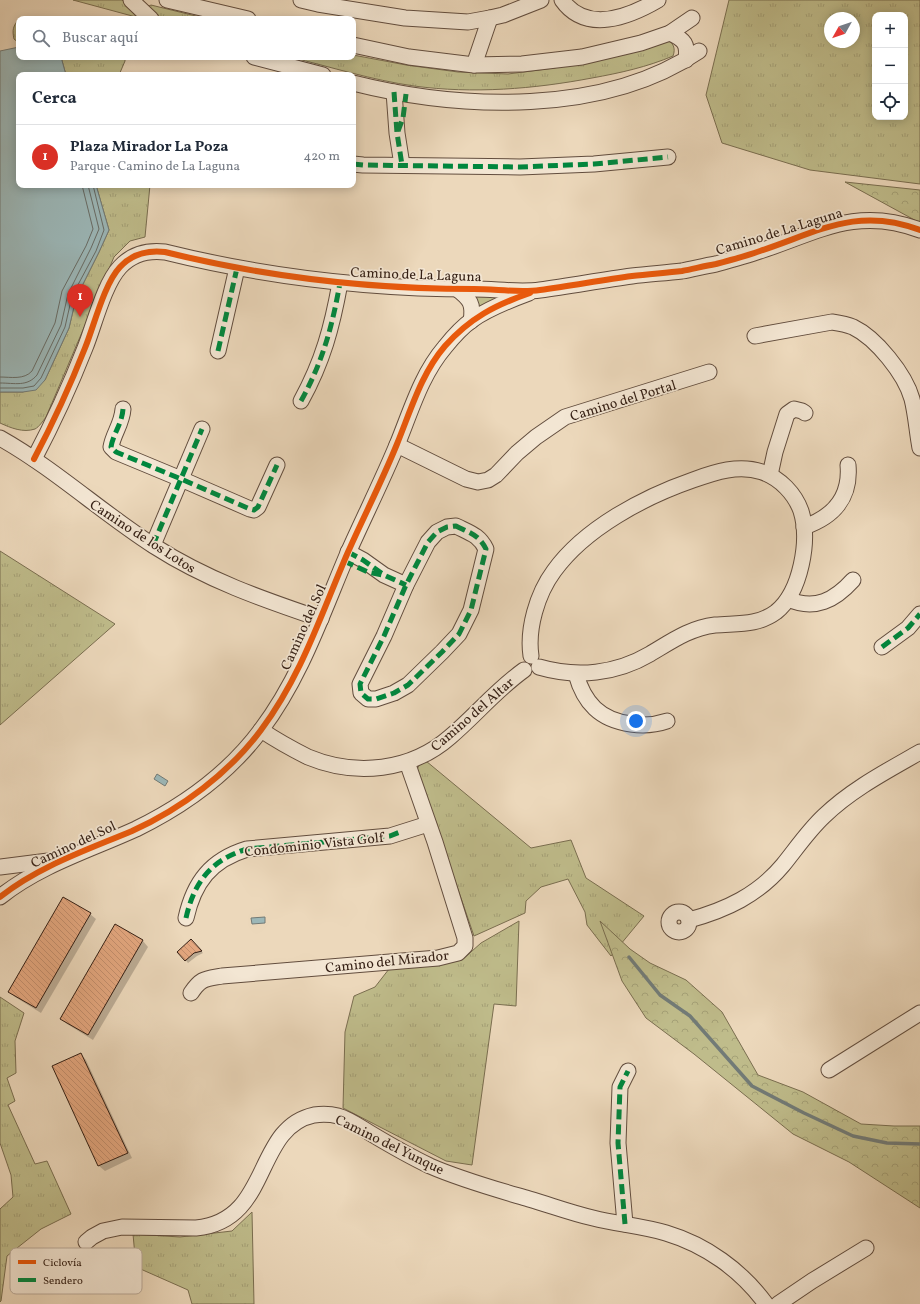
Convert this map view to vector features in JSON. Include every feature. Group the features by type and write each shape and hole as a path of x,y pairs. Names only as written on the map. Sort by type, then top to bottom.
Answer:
{"street":[{"path":"130,0 148,16"},
{"path":"167,0 235,16"},
{"path":"301,0 405,18 457,22 468,22 490,18 541,0"},
{"path":"562,0 578,15 592,19 617,19 631,14 658,0"},
{"path":"474,65 490,18"},
{"path":"356,46 409,57 474,65 522,64 582,56 612,50 670,33 692,18"},
{"path":"670,33 682,39 687,48 686,60"},
{"path":"356,84 400,93 449,100 506,102 554,100 585,95 645,78 686,60 699,51"},
{"path":"266,60 312,72"},
{"path":"400,93 397,133 402,165"},
{"path":"356,164 527,167 594,164 668,157"},
{"name":"Camino de La Laguna","path":"34,459 46,437 83,354 106,291 114,274 134,256 141,253 157,251 237,268 340,283 418,288 538,290 631,276 681,271 761,251 828,227 855,221 883,221 897,223 920,230"},
{"path":"218,351 237,268"},
{"path":"301,401 323,354 333,320 340,283"},
{"path":"457,289 467,297 473,309 471,321"},
{"name":"Camino del Sol","path":"0,897 22,882 65,859 134,830 182,803 231,763 261,730 289,687 301,665 346,557 397,445 427,372 445,347 471,321 493,308 538,290"},
{"path":"755,336 832,322 853,328 868,337 890,358 907,385 912,399 920,448"},
{"name":"Camino del Portal","path":"397,445 466,479 478,482 488,480 496,475 517,453 536,437 565,417 709,372"},
{"path":"123,409 122,419 111,448 116,452 254,510 258,507 277,465"},
{"path":"770,475 775,452 788,412 794,409 805,413"},
{"path":"153,545 202,429"},
{"name":"Camino de los Lotos","path":"0,438 34,459 95,505 153,545 197,571 233,587 321,619"},
{"path":"804,527 828,515 841,501 848,480 848,465"},
{"path":"746,469 770,475 782,484 794,497 801,512 804,527 803,550 795,586 788,599 776,612 761,620 746,624 718,625 697,629 680,636 630,664 605,671 576,674 551,670 531,664 530,644 532,625 547,582 559,564 599,528 618,515 649,498 713,473 746,469"},
{"path":"456,526 482,540 486,549 482,567 471,610 459,634 408,685 394,693 376,699 368,699 361,693 360,684 384,636 406,585 428,542 437,532 447,527 456,526"},
{"path":"346,557 363,560 384,575 406,585"},
{"path":"788,599 804,604 821,603 838,594 854,580"},
{"path":"882,647 908,628 920,614"},
{"name":"Camino del Altar","path":"261,730 286,746 308,757 337,766 363,769 377,768 407,762 423,756 450,738 498,691 531,664"},
{"path":"576,674 582,691 590,704 608,718 626,724 638,725 655,724 667,721"},
{"path":"689,920 705,916 731,906 753,893 773,876 804,836 834,807 856,790 920,752"},
{"name":"Camino del Mirador","path":"191,992 198,983 206,979 222,976 438,958 458,953 465,946 465,938 407,762"},
{"name":"Condominio Vista Golf","path":"186,918 190,900 198,884 210,869 233,853 247,849 390,836 428,824"},
{"name":"Camino del Sol","path":"0,867 65,859"},
{"path":"829,1070 920,1012"},
{"path":"625,1224 618,1143 620,1087 628,1071"},
{"name":"Camino del Yunque","path":"86,1242 98,1233 109,1229 132,1227 196,1228 206,1227 224,1221 244,1204 284,1134 302,1120 314,1115 330,1114 346,1119 412,1157 459,1177 593,1218 646,1228 676,1236 711,1253 738,1273 750,1284 766,1304"},
{"path":"778,1304 866,1248"}],"green space":[{"path":"73,0 122,0 137,13 136,16"},
{"path":"729,0 920,0 920,184 810,170 722,143 706,95"},
{"path":"151,5 196,16 157,16 147,7"},
{"path":"16,23 16,41 14,39 13,33"},
{"path":"667,39 671,42 674,51 673,56 663,60 613,74 548,85 481,90 459,90 414,86 367,77 356,74 356,72 348,72 302,60 356,60 356,56 406,65 458,72 508,74 554,68 609,57"},
{"path":"62,60 125,60 120,72 65,72"},
{"path":"845,182 920,190 920,223"},
{"path":"97,188 150,188 145,237 130,241 114,257 46,417 35,429 31,430 13,428 0,423 0,392 23,392 45,380 69,328 76,298 109,230"},
{"path":"505,294 480,308 478,307 474,298 475,296"},
{"path":"0,551 115,624 0,725"},
{"path":"426,761 531,848 571,840 586,878 644,916 611,956 587,925 585,912 568,879 541,887 526,901 525,913 474,936 417,770 419,765"},
{"path":"519,921 516,1006 494,1004 472,1165 446,1161 343,1108 345,1032 354,996 375,987 389,969 462,960 481,943"},
{"path":"600,921 630,949 650,963 686,980 722,1012 758,1075 803,1092 861,1124 920,1126 920,1208 849,1162 793,1134 694,1054 646,1018 622,981"},
{"path":"0,997 24,1013 15,1041 16,1073 7,1078 15,1101 8,1105 35,1164 47,1161 71,1214 41,1229 17,1248 10,1248 10,1254 7,1256 0,1302 0,1209 13,1197 11,1175 0,1143"},
{"path":"252,1212 254,1304 192,1304 188,1290 142,1270 142,1248 134,1248 133,1234 180,1237 232,1231"}],"water":[{"path":"16,48 16,60 62,60 65,72 16,72 16,188 97,188 109,230 76,298 69,328 45,380 36,390 23,392 0,392 0,51"},
{"path":"157,774 168,781 165,786 154,779"},
{"path":"265,917 265,923 252,924 251,918"}],"building":[{"path":"63,897 91,913 36,1008 8,992"},
{"path":"115,924 143,940 88,1035 60,1019"},
{"path":"191,939 202,951 194,953 185,961 177,952"},
{"path":"81,1053 128,1153 98,1166 52,1066"}],"waterway":[{"path":"629,957 660,995 690,1016 752,1086 853,1136 887,1143 920,1144"}],"marked path":[{"path":"394,92 397,133 402,165"},
{"path":"398,131 403,118 406,94"},
{"path":"356,164 520,167 594,164 668,157"},
{"path":"218,351 237,268"},
{"path":"301,401 309,386 326,344 340,283"},
{"path":"123,409 111,447 116,452 250,509 254,510 258,507 277,465"},
{"path":"153,545 202,429"},
{"path":"456,526 477,537 486,549 471,610 459,634 408,685 394,693 376,699 368,699 361,693 360,684 384,636 406,585 428,542 437,532 447,527 456,526"},
{"path":"348,552 363,560 384,575 406,585"},
{"path":"344,561 368,572 382,575"},
{"path":"882,647 908,628 920,614"},
{"path":"186,918 189,905 199,883 214,866 223,859 234,854 247,849 390,836 400,832"},
{"path":"625,1224 618,1143 620,1087 628,1071"}],"cycle path":[{"path":"34,459 55,418 88,339 104,294 114,274 130,259 146,252 165,252 203,261 280,275 357,284 396,287 532,291 632,276 682,271 716,264 755,253 838,224 857,221 877,220 897,223 920,230"},
{"path":"0,897 31,876 81,852 132,831 168,812 186,801 219,775 248,746 261,730 288,688 310,644 348,552 391,458 417,393 429,368 454,336 474,320 505,302 530,293"}],"place":[{"name":"Plaza Mirador La Poza","path":"80,317"}]}
